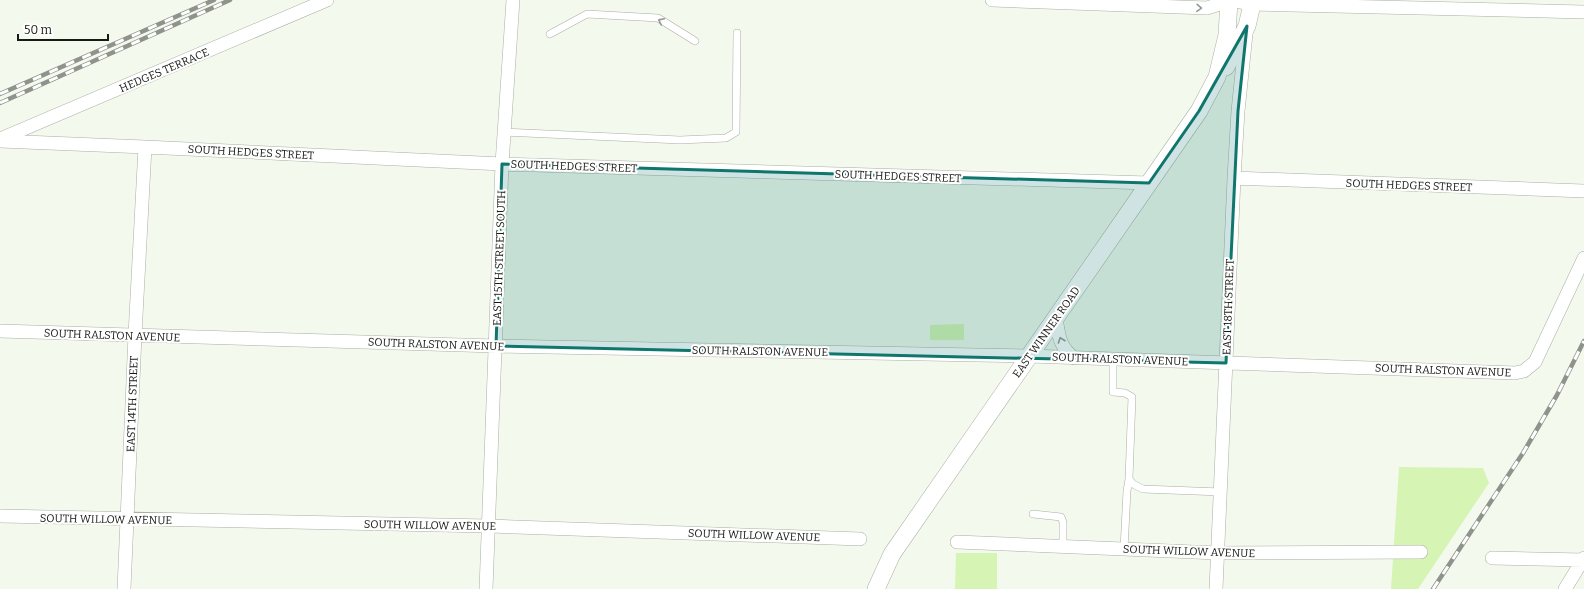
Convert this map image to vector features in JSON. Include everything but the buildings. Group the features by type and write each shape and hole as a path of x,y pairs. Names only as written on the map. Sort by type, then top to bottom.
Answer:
{"street":[{"name":"HEDGES TERRACE","path":"0,140 327,0"},
{"name":"EAST 15TH STREET SOUTH","path":"486,589 502,164 513,0"},
{"path":"992,0 1103,2 1207,8 1229,0 1584,12"},
{"name":"EAST WINNER ROAD","path":"876,589 892,554 1199,111 1217,77 1227,35 1229,0"},
{"name":"EAST WINNER ROAD","path":"1217,77 1224,70 1247,26 1253,2"},
{"name":"EAST 18TH STREET","path":"1216,589 1234,178 1238,111 1247,26"},
{"name":"SOUTH HEDGES STREET","path":"0,140 502,164 1149,183"},
{"name":"EAST 14TH STREET","path":"124,589 134,335 145,147"},
{"name":"SOUTH HEDGES STREET","path":"1234,178 1584,191"},
{"name":"SOUTH RALSTON AVENUE","path":"0,331 496,346 1029,356 1519,372 1524,371 1535,362 1584,258"},
{"path":"1056,318 1060,342 1064,350 1074,358"},
{"name":"SOUTH WILLOW AVENUE","path":"0,516 489,526 860,539"},
{"name":"SOUTH WILLOW AVENUE","path":"957,542 1218,553 1421,552"},
{"path":"1492,558 1583,560"},
{"path":"1565,589 1583,560"}],"lane":[{"path":"550,34 587,14 658,18 695,41"},
{"path":"505,132 680,140 726,138 736,132 736,32"},
{"path":"1112,359 1113,392 1125,393 1132,397 1129,479 1124,549"},
{"path":"1129,479 1133,484 1143,489 1221,492"},
{"path":"1033,514 1061,517 1063,522 1063,546"}],"highlighted area":[{"path":"1247,26 1238,111 1226,363 496,346 502,164 1149,183 1199,111"}],"green space":[{"path":"964,324 964,340 930,340 930,325"},
{"path":"1399,467 1483,468 1489,483 1418,589 1391,589"},
{"path":"956,553 997,553 997,589 955,589"}],"railway":[{"path":"0,94 214,0"},
{"path":"0,103 230,0"},
{"path":"1433,589 1523,453 1557,395 1584,341"}]}
